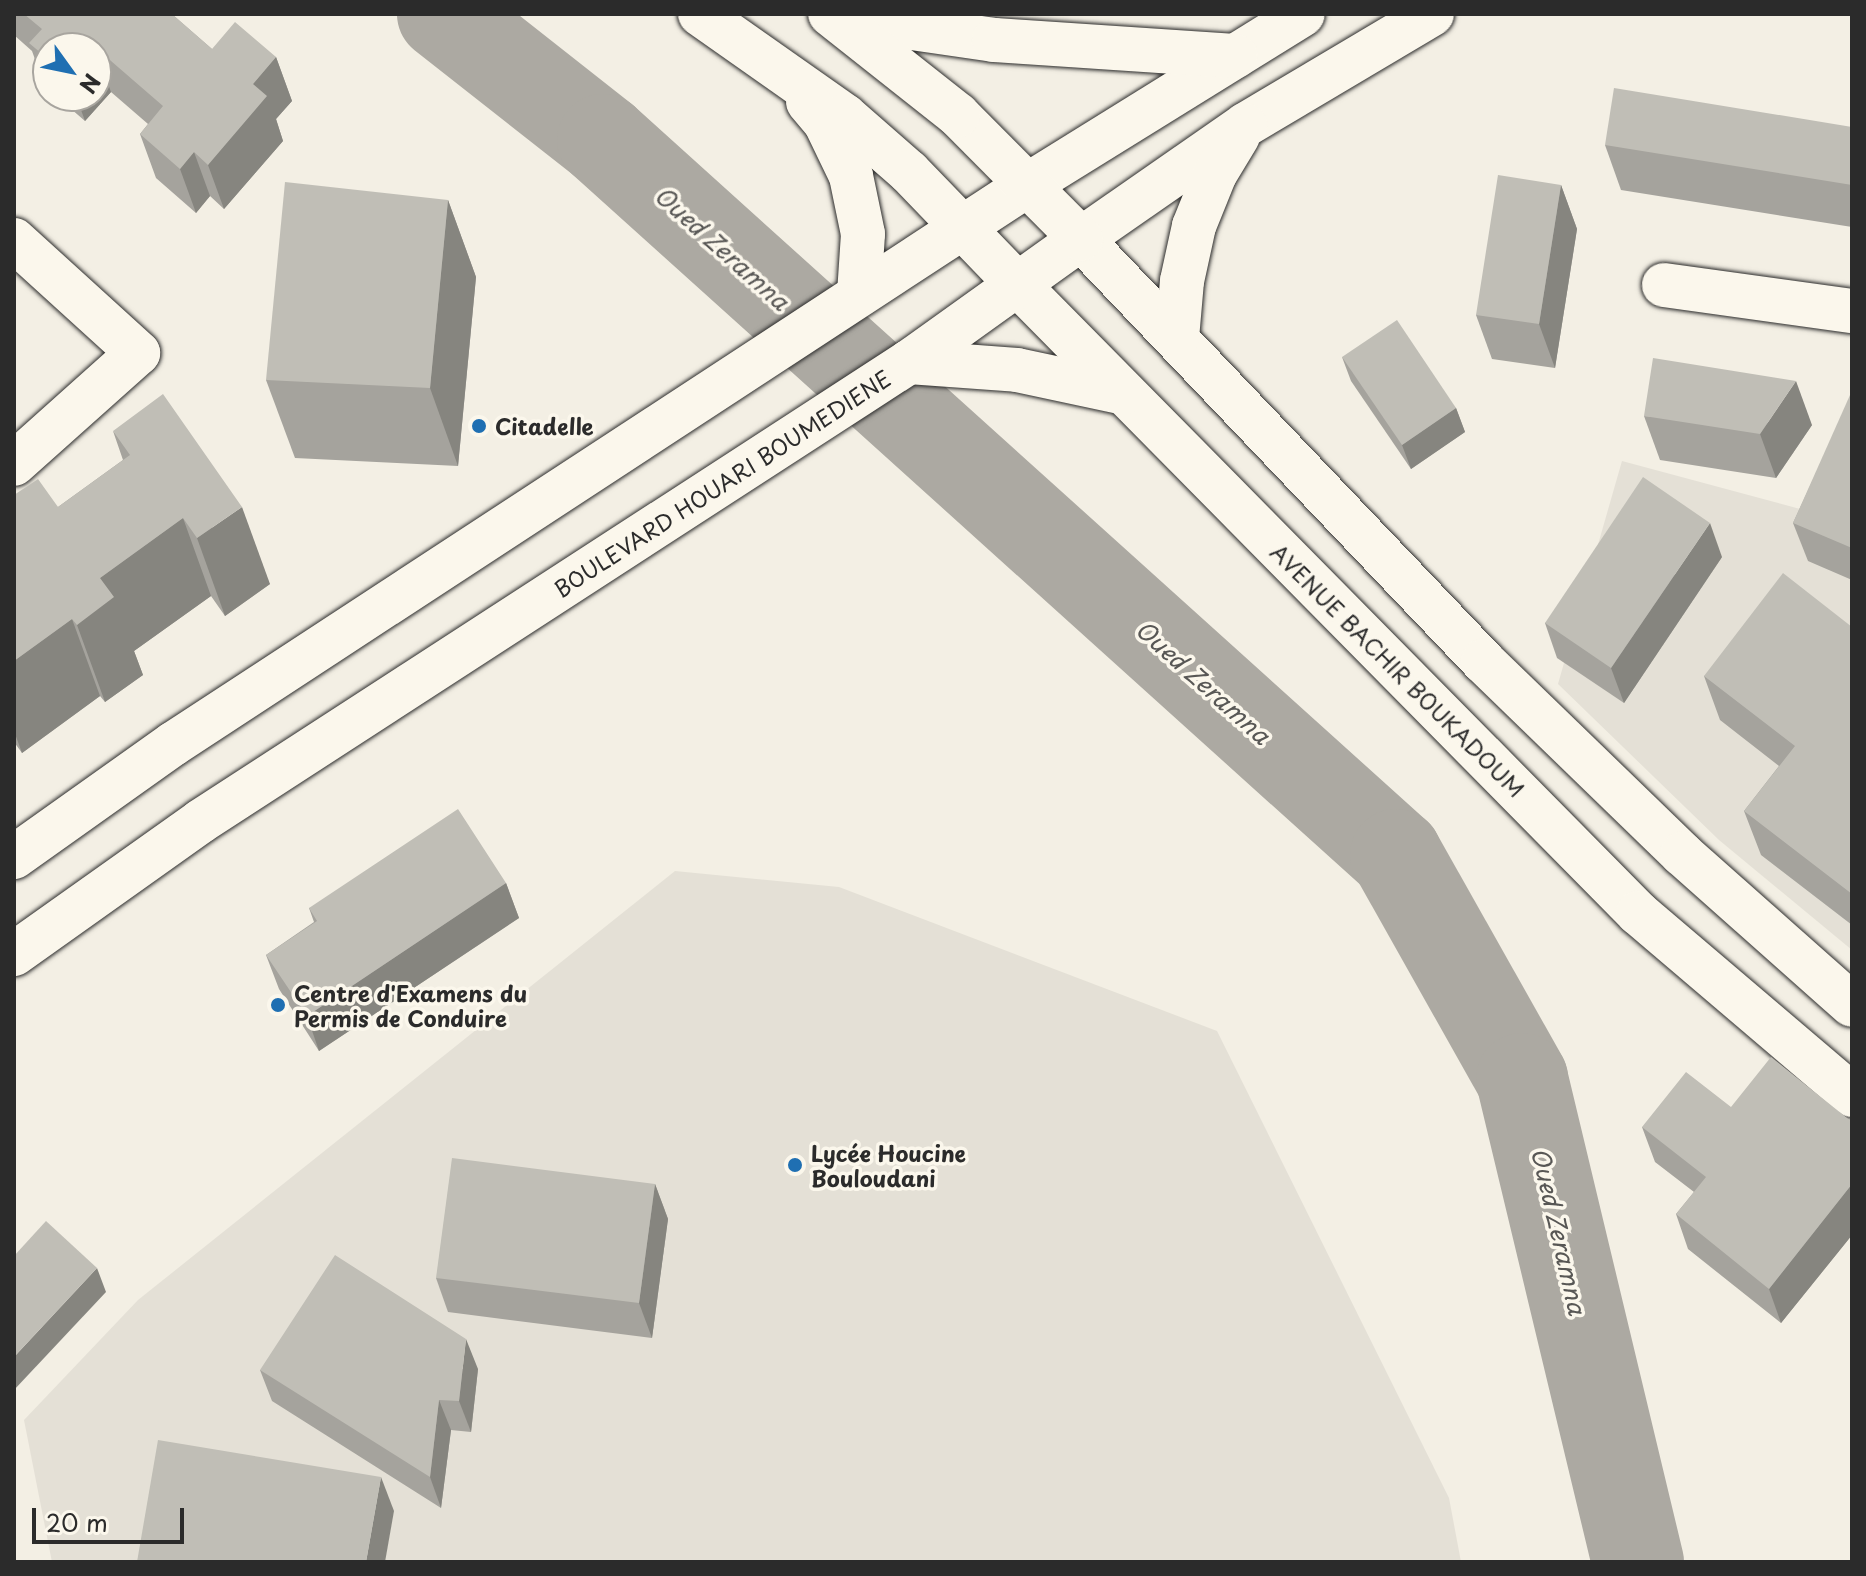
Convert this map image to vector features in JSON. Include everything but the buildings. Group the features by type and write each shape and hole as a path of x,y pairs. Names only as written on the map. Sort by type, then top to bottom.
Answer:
{"main road":[{"path":"700,14 786,77 825,122 851,176 863,234 859,294"},
{"path":"14,857 173,744 962,226 1303,14"},
{"name":"BOULEVARD HOUARI BOUMEDIENE","path":"14,954 201,821 909,362 1020,287 1081,239 1245,125 1432,14"},
{"path":"832,16 994,40 1235,56"},
{"path":"832,16 958,115 1029,184 1483,661 1682,854 1852,1005"},
{"name":"AVENUE BACHIR BOUKADOUM","path":"786,77 845,116 962,226 1638,913 1852,1095"},
{"path":"1177,338 1182,281 1194,226 1215,174 1245,125"},
{"path":"14,240 138,353 14,464"},
{"path":"1664,285 1852,311"},
{"path":"909,362 1017,370 1124,393"}],"shaded area":[{"path":"1622,461 1852,523 1852,950 1719,840 1558,684"},
{"name":"Lycée Houcine Bouloudani","path":"675,871 839,887 1217,1031 1449,1498 1461,1562 52,1562 24,1420 138,1300"}],"waterway":[{"name":"Oued Zeramna","path":"443,14 603,140 1396,855 1522,1079 1638,1562"}],"place":[{"name":"Citadelle","path":"479,426"},
{"name":"Centre d'Examens du Permis de Conduire","path":"278,1005"},
{"name":"Lycée Houcine Bouloudani","path":"795,1165"}]}
